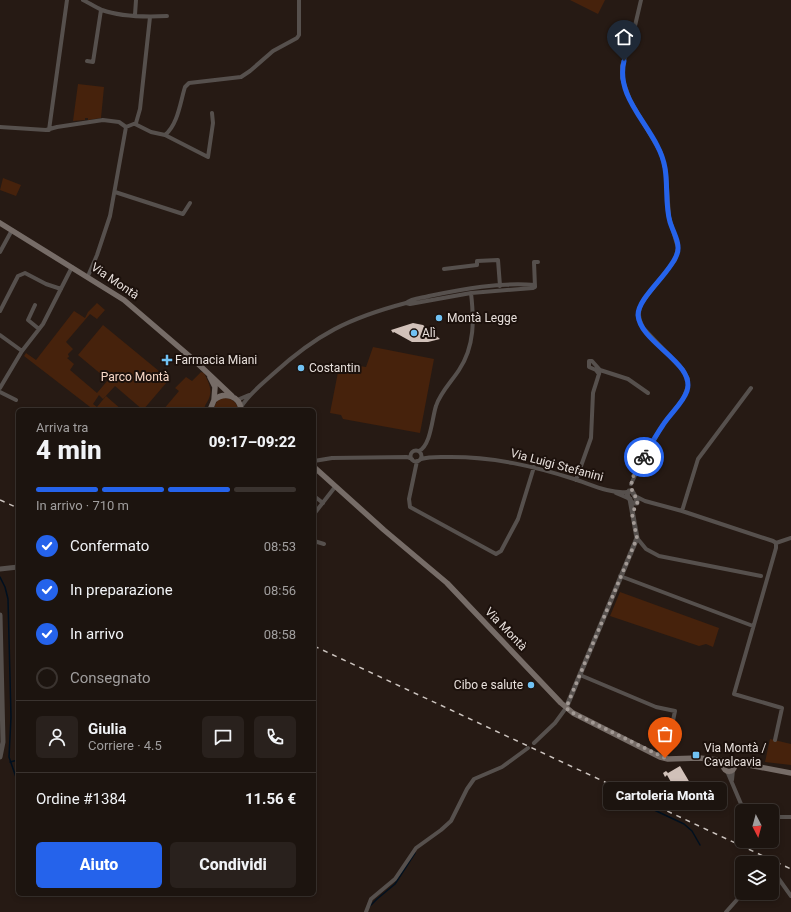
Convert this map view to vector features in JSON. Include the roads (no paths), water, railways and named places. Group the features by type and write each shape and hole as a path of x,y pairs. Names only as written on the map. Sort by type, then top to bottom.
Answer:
{"main road":[{"name":"Via Montà","path":"0,223 88,276 137,310 235,398 240,408"},
{"name":"Via Montà","path":"207,372 215,387 214,400 211,408"},
{"path":"214,400 225,395 235,398"},
{"name":"Via Montà","path":"316,469 447,583 566,708 573,713 660,757 668,759 706,759 730,761 746,766"},
{"name":"Via Montà","path":"706,759 726,769"},
{"path":"734,769 730,761 724,764 726,769 734,769 746,766 791,773"}],"street":[{"path":"49,130 67,0"},
{"path":"83,0 101,10 112,13 150,17 167,16"},
{"path":"135,15 136,0"},
{"path":"165,135 170,131 185,87 189,83 241,77 274,51 297,38 299,35 299,0"},
{"path":"641,0 634,30 622,66 622,78 626,92 661,153 665,166 669,217 678,244 678,252 675,260 643,301 639,308 638,314 644,329 683,370 688,382 686,392 662,426 636,470 629,491 632,514 637,538 646,549 659,556 761,576"},
{"path":"87,61 93,62 101,10"},
{"path":"135,124 140,109 150,17"},
{"path":"126,127 135,124 150,132 165,135 208,157 213,128 212,113"},
{"path":"0,127 43,131 104,120 119,122 126,127"},
{"path":"88,276 105,232 115,192 122,142 126,127"},
{"path":"115,192 183,214 190,203"},
{"path":"0,252 12,230"},
{"path":"444,269 477,265 477,261 498,260 500,286"},
{"path":"535,286 534,262 538,262"},
{"path":"0,388 22,351 43,324 72,267"},
{"path":"0,310 18,276 22,274 25,273 46,284 61,289"},
{"path":"242,408 254,391 299,351 327,332 350,321 406,303 410,300 454,291 500,286 535,286"},
{"path":"500,286 510,289"},
{"path":"494,290 500,286"},
{"path":"406,303 410,304 494,290 531,289 535,286"},
{"path":"454,291 470,293 480,288"},
{"path":"470,293 473,328 466,356 437,403 425,445 420,452 409,499 410,507 496,554 501,551 518,519 534,467"},
{"path":"35,305 28,320 39,328"},
{"path":"0,335 22,351"},
{"path":"576,480 591,438 593,393 600,372 628,379 648,393"},
{"path":"682,511 698,459 751,388"},
{"path":"235,398 254,391"},
{"path":"0,392 16,400"},
{"path":"410,457 413,451 420,452"},
{"name":"Via Luigi Stefanini","path":"420,452 430,457"},
{"path":"316,461 338,458 410,457 419,460"},
{"name":"Via Luigi Stefanini","path":"419,460 430,457 486,458 534,467 606,489 630,499"},
{"path":"316,512 335,487"},
{"name":"Via Luigi Stefanini","path":"606,489 629,491"},
{"path":"629,491 645,501 682,511 776,543 791,538"},
{"path":"632,514 636,504 636,496"},
{"path":"316,498 323,503"},
{"path":"630,499 633,504 645,501"},
{"path":"534,743 556,723 566,708 637,538"},
{"path":"316,542 324,544"},
{"path":"775,740 782,708 734,694 776,548 776,543"},
{"path":"0,569 16,567"},
{"path":"620,576 753,626"},
{"path":"0,615 3,742 0,757"},
{"path":"580,675 656,707 675,711 670,735"},
{"path":"366,912 371,899 395,880 416,848 451,821 472,781 481,775 507,764 528,748"},
{"path":"726,769 741,804"},
{"path":"732,782 734,769"},
{"path":"779,817 791,817"},
{"path":"779,879 791,896"},
{"path":"726,912 736,900"}],"waterway":[{"path":"0,577 5,587 8,599 11,717 9,757 16,777"},
{"path":"10,762 16,760"},
{"path":"650,808 684,824 692,831 700,845"},
{"path":"370,906 395,884 415,853"}],"railway":[{"path":"0,500 16,507"},
{"path":"316,647 791,869"}],"place":[{"name":"Montà Legge","path":"439,318"},
{"name":"Alì","path":"414,333"},
{"name":"Farmacia Miani","path":"167,360"},
{"name":"Costantin","path":"301,368"},
{"name":"Cibo e salute","path":"531,685"},
{"name":"Via Montà / Cavalcavia","path":"696,755"},
{"name":"Cartoleria Montà","path":"665,758"}],"park label":[{"name":"Parco Montà","path":"135,377"}]}
